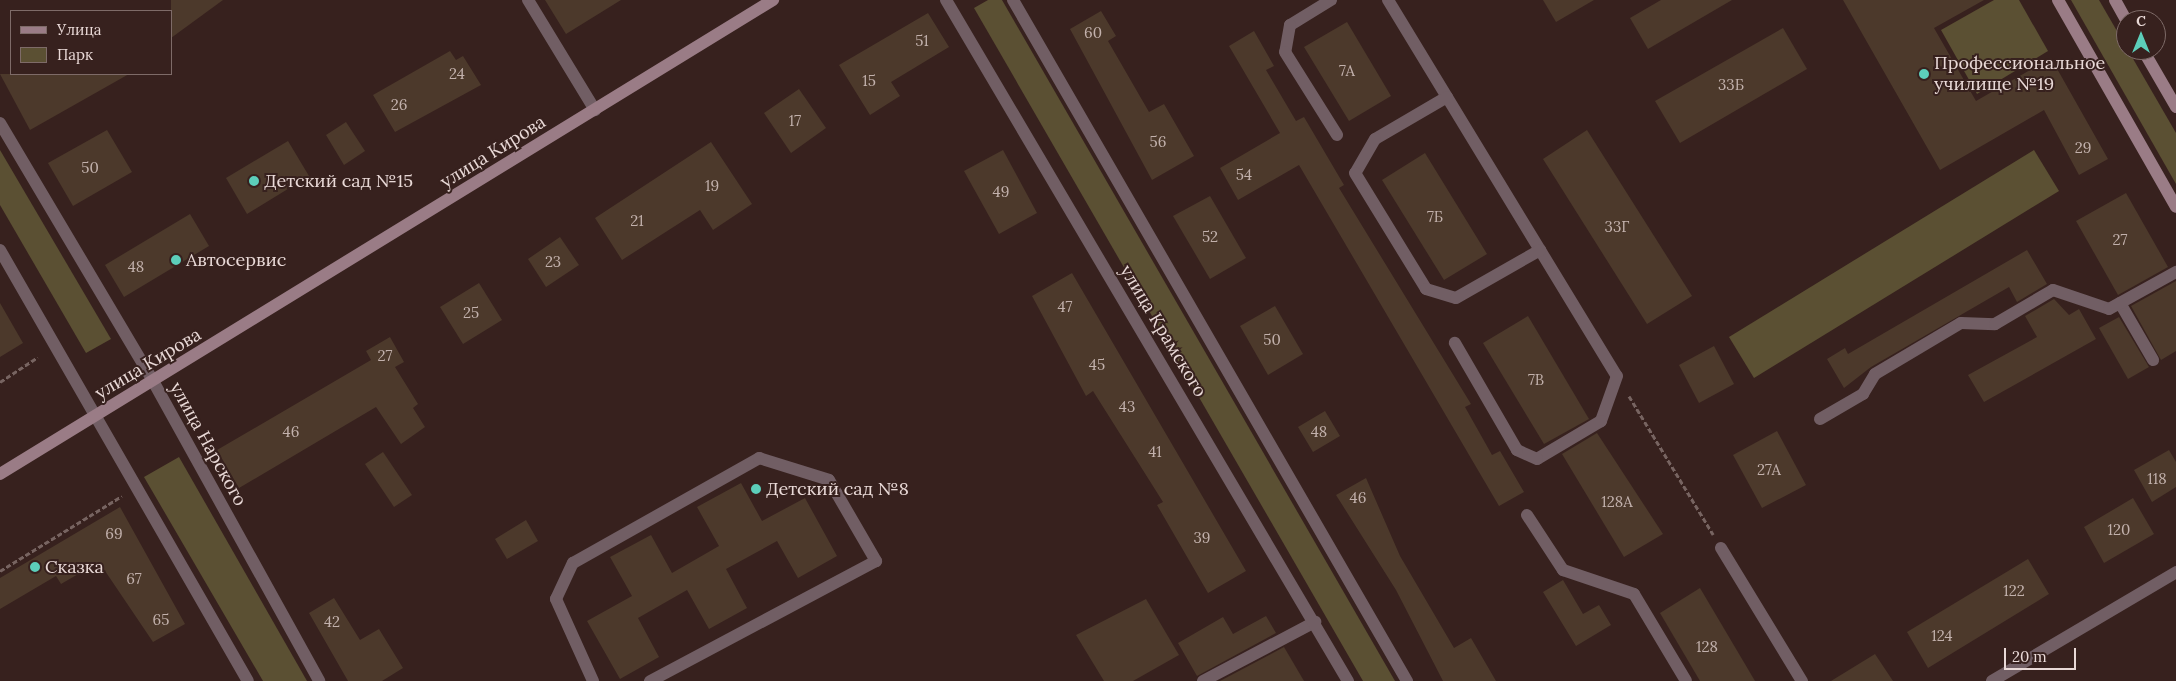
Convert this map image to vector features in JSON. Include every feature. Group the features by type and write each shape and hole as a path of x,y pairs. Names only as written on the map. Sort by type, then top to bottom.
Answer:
{"main road":[{"name":"улица Кирова","path":"0,474 774,0"},
{"path":"2058,0 2176,207"},
{"path":"2149,60 2176,107"}],"street":[{"path":"528,0 595,110"},
{"name":"улица Крамского","path":"946,0 1315,622 1348,681"},
{"name":"улица Крамского","path":"1013,0 1407,681"},
{"path":"1331,0 1290,25 1285,52 1337,135"},
{"path":"1388,0 1616,376 1601,421 1537,459 1517,450 1455,343"},
{"path":"1447,97 1376,139 1355,173 1426,289 1456,298 1540,250"},
{"name":"улица Нарского","path":"0,123 153,381 319,681"},
{"path":"0,250 94,417 248,681"},
{"path":"1820,419 1863,394 1875,374 1961,323 1996,324 2053,290 2109,309 2176,272"},
{"path":"2120,302 2153,360"},
{"path":"593,681 556,599 572,562 759,458 829,480 876,561 650,681"},
{"path":"1528,515 1562,570 1634,594 1686,681"},
{"path":"1721,548 1802,681"},
{"path":"1992,681 2176,572"},
{"path":"1204,681 1315,622"}],"path":[{"path":"0,382 39,358 34,350"},
{"path":"1616,376 1721,548"},
{"path":"0,571 122,496 126,504"}],"green space":[{"path":"988,0 1002,0 1395,681 1363,681 974,8"},
{"path":"1994,0 2019,0 2048,51 1977,94 1941,30"},
{"path":"2071,0 2099,0 2116,29 2116,60 2134,60 2176,133 2176,184"},
{"path":"0,150 111,339 86,353 0,205"},
{"path":"2034,150 2059,191 1754,378 1729,337"},
{"path":"179,457 307,681 263,681 144,477"}],"building":[{"path":"171,0 223,0 172,37"},
{"path":"545,0 621,0 566,34"},
{"path":"1543,0 1594,0 1556,22"},
{"path":"1661,0 1732,0 1648,49 1630,18"},
{"path":"1843,0 1984,0 1934,28 1976,101 2051,58 2108,159 2079,175 2044,110 1940,170"},
{"path":"1101,11 1116,36 1108,41 1149,112 1164,104 1194,156 1152,180 1070,29"},
{"path":"928,13 949,47 891,82 900,96 870,115 839,65"},
{"path":"1347,22 1391,96 1349,121 1304,47"},
{"path":"1783,28 1807,69 1680,143 1655,101"},
{"path":"1254,31 1274,66 1266,70 1296,121 1304,117 1344,185 1339,188 1471,404 1465,407 1492,455 1500,451 1524,492 1499,506 1299,165 1238,200 1220,168 1280,133 1229,46"},
{"path":"450,51 456,60 463,56 481,85 395,132 373,95"},
{"path":"0,74 127,75 30,130"},
{"path":"799,89 826,128 791,153 764,113"},
{"path":"346,122 365,151 344,165 326,135"},
{"path":"107,130 132,172 73,206 48,163"},
{"path":"1587,130 1692,296 1647,324 1543,159"},
{"path":"288,141 309,176 247,214 226,178"},
{"path":"711,142 752,204 713,230 700,210 622,260 595,218"},
{"path":"1003,150 1037,213 999,234 964,171"},
{"path":"1425,153 1487,254 1444,280 1382,180"},
{"path":"2126,193 2168,267 2118,295 2076,221"},
{"path":"1210,196 1246,258 1210,279 1173,216"},
{"path":"190,214 209,246 124,297 105,265"},
{"path":"560,237 579,265 546,287 528,259"},
{"path":"2027,250 2047,284 2017,302 2009,287 1871,367 1844,388 1827,359 1845,348 1848,354"},
{"path":"1072,273 1246,571 1208,593 1157,505 1163,502 1093,391 1086,396 1032,296"},
{"path":"2176,281 2176,351 2161,360 2131,306"},
{"path":"479,283 502,320 463,344 440,307"},
{"path":"2054,299 2069,315 2079,309 2096,339 1984,402 1968,375 2037,337 2025,316"},
{"path":"0,303 23,343 0,357"},
{"path":"1275,306 1303,354 1268,375 1240,326"},
{"path":"1528,316 1589,419 1544,444 1483,343"},
{"path":"2119,317 2149,367 2128,379 2099,328"},
{"path":"390,337 404,362 395,367 418,404 413,408 425,427 401,444 376,407 239,488 217,450 371,360 366,351"},
{"path":"1714,346 1734,384 1699,403 1679,365"},
{"path":"1325,411 1340,436 1313,452 1298,427"},
{"path":"1777,431 1806,485 1762,508 1733,455"},
{"path":"1597,433 1663,534 1624,557 1562,454"},
{"path":"2169,450 2176,462 2176,487 2152,502 2134,470"},
{"path":"383,452 412,495 394,507 365,464"},
{"path":"1366,478 1400,556 1454,648 1471,638 1496,681 1443,681 1396,590 1336,495"},
{"path":"741,483 762,521 805,498 837,556 798,578 777,541 726,569 747,608 709,629 687,590 638,618 659,657 620,679 587,621 632,596 610,557 651,535 672,573 719,546 697,507"},
{"path":"2133,498 2154,534 2104,563 2084,527"},
{"path":"120,507 185,624 153,642 99,562 61,584 56,576 0,609 0,578"},
{"path":"526,520 538,541 507,559 495,539"},
{"path":"2028,559 2049,594 1928,668 1907,632"},
{"path":"1563,580 1583,614 1599,605 1611,625 1576,646 1543,592"},
{"path":"1700,588 1755,681 1700,681 1660,613"},
{"path":"334,598 360,640 379,629 403,668 382,681 348,681 309,613"},
{"path":"1146,599 1179,655 1133,681 1104,681 1076,635"},
{"path":"1266,616 1276,633 1197,676 1178,643 1223,617 1233,634"},
{"path":"1284,647 1304,681 1220,681"},
{"path":"1875,654 1893,681 1831,681"}],"place":[{"name":"Профессиональное училище №19","path":"1924,74"},
{"name":"Детский сад №15","path":"254,181"},
{"name":"Автосервис","path":"176,260"},
{"name":"Детский сад №8","path":"756,489"},
{"name":"Сказка","path":"35,567"}]}
